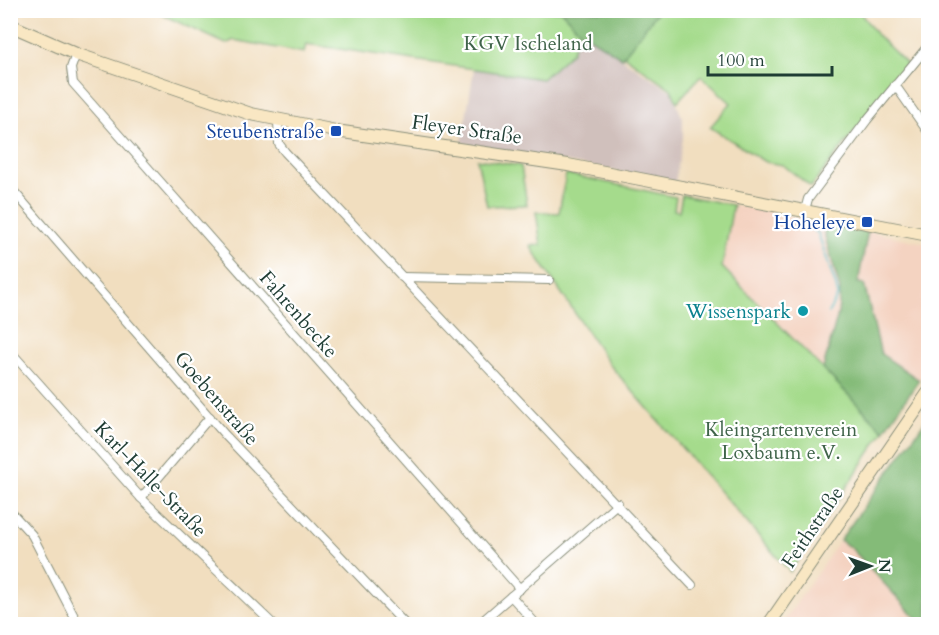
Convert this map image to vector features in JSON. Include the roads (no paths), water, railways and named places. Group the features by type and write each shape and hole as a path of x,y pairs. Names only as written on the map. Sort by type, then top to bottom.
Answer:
{"street":[{"name":"Fleyer Straße","path":"10,25 76,54 205,100 278,120 336,131 568,165 928,235"},
{"path":"805,210 808,199 895,85 928,46"},
{"name":"Fahrenbecke","path":"76,54 71,68 73,83 520,589"},
{"path":"895,85 928,132"},
{"path":"278,120 279,144 402,277 618,503 692,585"},
{"name":"Goebenstraße","path":"10,187 210,417 405,624"},
{"path":"402,277 549,280"},
{"name":"Karl-Halle-Straße","path":"10,351 141,498 273,624"},
{"name":"Feithstraße","path":"769,624 928,393"},
{"path":"141,498 210,417"},
{"path":"479,624 618,503"},
{"path":"10,511 32,535 78,624"},
{"path":"511,597 536,624"}],"waterway":[{"path":"811,228 818,233 838,295 828,313"}],"place":[{"name":"Steubenstraße","path":"336,131"},
{"name":"Hoheleye","path":"867,222"},
{"name":"Wissenspark","path":"803,311"}],"park label":[{"name":"KGV Ischeland","path":"528,43"},
{"name":"Kleingartenverein Loxbaum e.V.","path":"781,440"}]}
